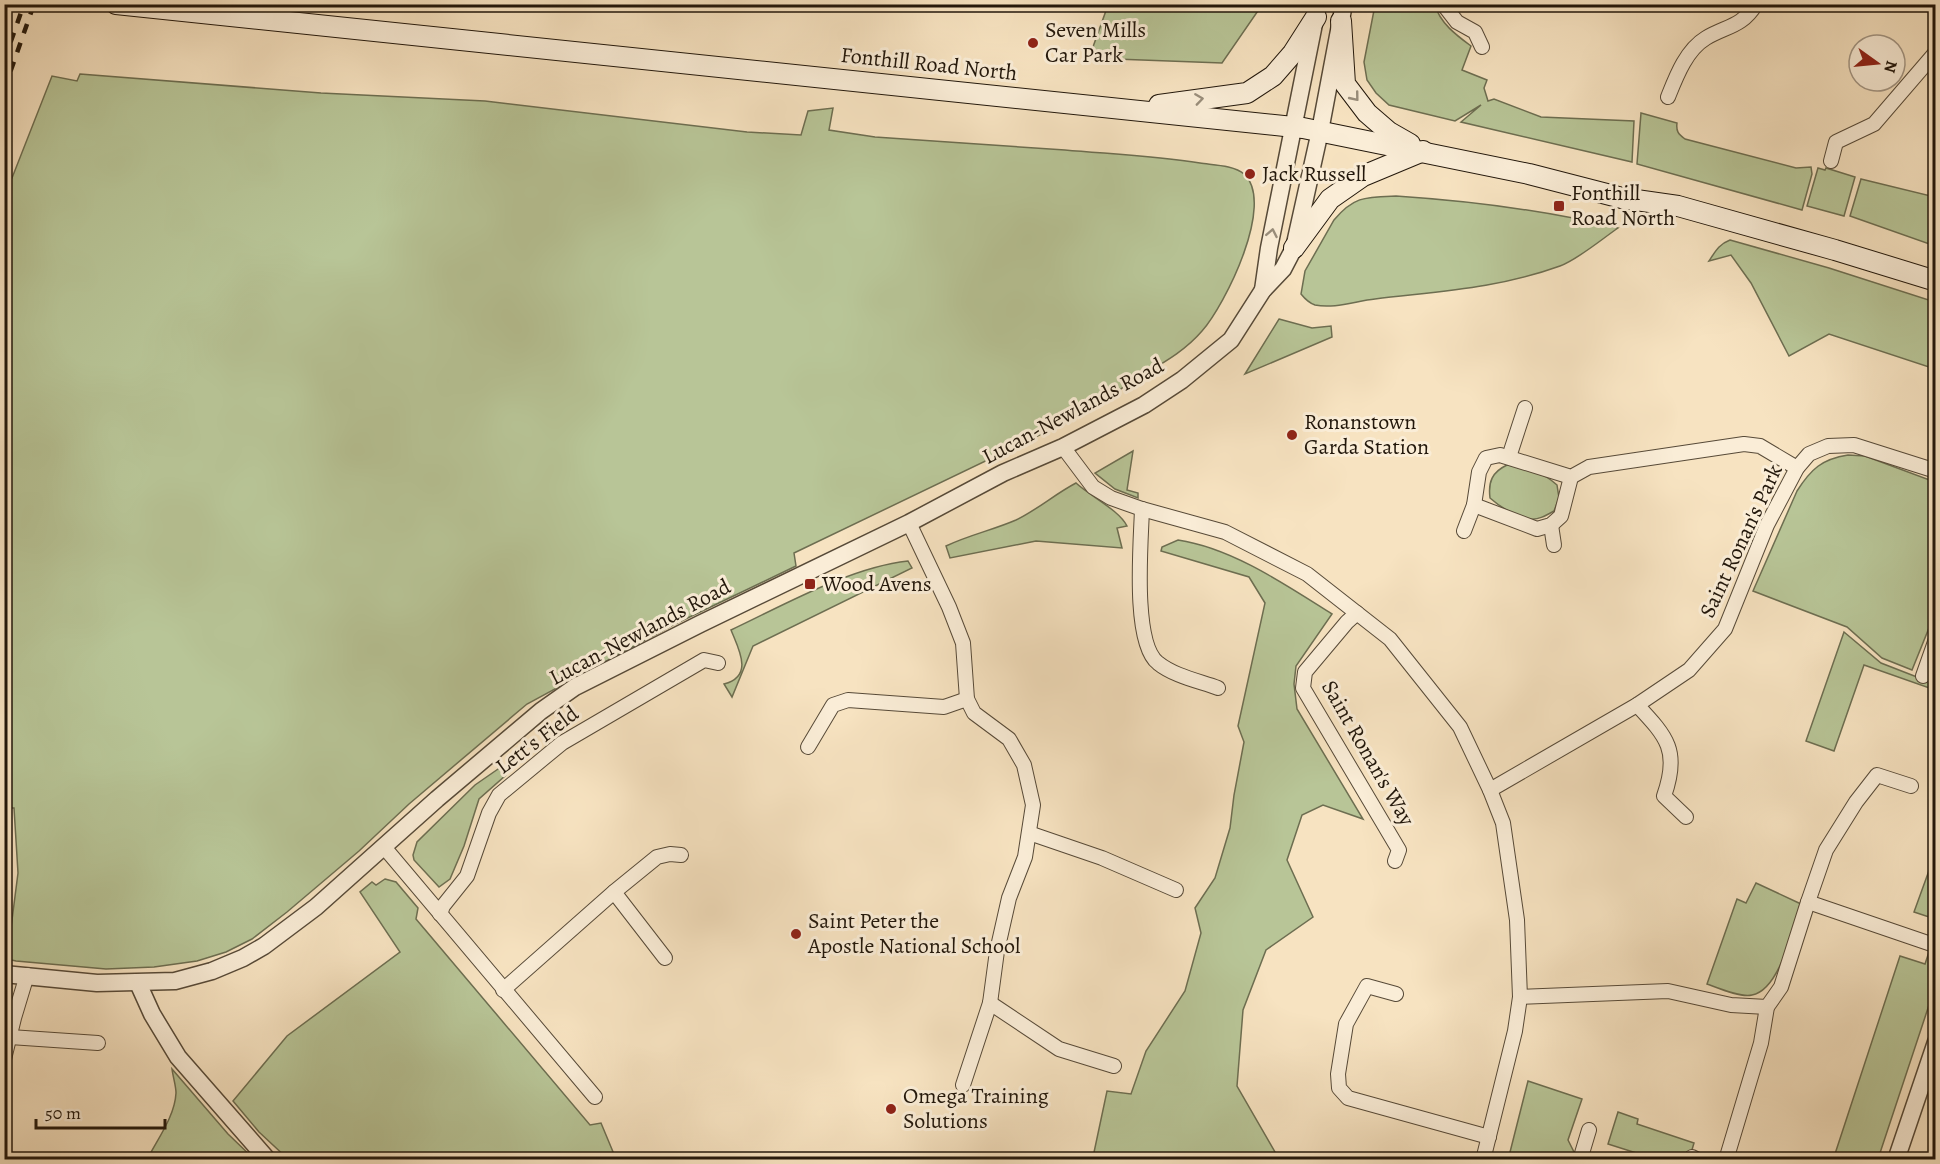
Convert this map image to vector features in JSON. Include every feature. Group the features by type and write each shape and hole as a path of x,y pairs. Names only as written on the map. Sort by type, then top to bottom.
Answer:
{"main road":[{"name":"Fonthill Road North","path":"116,4 1294,127 1423,151 1529,174 1622,198 1678,206 1935,281"},
{"path":"1120,109 1247,93 1273,76 1293,53 1317,11"},
{"path":"1343,13 1345,84 1367,113 1389,132 1423,151"},
{"path":"1293,248 1330,199 1363,176 1423,151"}],"street":[{"path":"1443,4 1458,22 1474,32 1482,47"},
{"path":"1668,97 1690,53 1705,38 1740,24 1756,4"},
{"name":"Lucan-Newlands Road","path":"1263,290 1269,248 1317,11"},
{"name":"Lucan-Newlands Road","path":"4,974 97,983 175,981 212,971 243,958 264,946 316,907 437,799 541,711 575,687 909,523 1003,473 1063,447 1144,405 1182,380 1231,339 1263,290 1282,269 1293,248 1320,131 1343,13"},
{"path":"1831,161 1836,142 1874,124 1935,52"},
{"path":"1509,457 1525,408"},
{"path":"1474,505 1537,529 1551,525 1561,516 1571,477 1589,467 1744,444 1760,447 1797,468"},
{"name":"Saint Ronan's Park","path":"1490,790 1637,705 1689,670 1725,629 1767,525 1797,468 1809,454 1828,446 1854,445 1935,471"},
{"path":"1063,447 1093,487 1112,498 1142,509 1225,532 1307,574 1390,639 1460,727 1503,823 1517,920 1520,997 1515,1031 1483,1160"},
{"path":"1464,531 1474,505 1479,472 1486,458 1500,455 1509,457 1571,477"},
{"path":"1142,509 1139,545 1145,642 1156,662 1173,672 1218,688"},
{"path":"909,523 949,607 963,643 967,699 974,713 1009,739 1024,765 1033,806 1025,858 1009,898 997,951 990,1003 963,1085"},
{"path":"1551,525 1554,546"},
{"name":"Saint Ronan's Way","path":"1357,613 1305,672 1303,688 1399,850 1395,861"},
{"path":"1923,676 1935,639"},
{"name":"Lett's Field","path":"440,914 443,906 467,876 489,813 499,795 544,757 586,727 704,660 718,663"},
{"path":"808,747 833,705 848,700 944,707 967,699"},
{"path":"1637,705 1659,728 1670,747 1672,775 1664,796 1686,817"},
{"path":"1726,1160 1761,1043 1767,1007 1781,987 1827,850 1856,802 1877,775 1911,786"},
{"path":"1029,833 1102,858 1176,890"},
{"path":"384,847 595,1097"},
{"path":"503,990 657,857 670,854 681,855"},
{"path":"614,892 665,958"},
{"path":"1808,902 1932,944"},
{"path":"4,1059 10,1037 9,1017 27,975"},
{"path":"138,983 152,1014 178,1057 268,1160"},
{"path":"1396,994 1366,986 1346,1024 1338,1074 1339,1088 1348,1098 1489,1137"},
{"path":"1520,997 1668,991 1731,1005 1767,1007"},
{"path":"990,1003 1059,1049 1114,1066"},
{"path":"10,1037 98,1043"},
{"path":"1896,1160 1935,1042"},
{"path":"1580,1160 1589,1130"}],"green space":[{"path":"1108,4 1262,5 1222,63 1089,58"},
{"path":"1375,5 1435,5 1445,23 1471,46 1462,70 1487,80 1484,88 1488,101 1494,99 1541,117 1634,121 1632,162 1461,122 1481,105 1455,121 1389,105 1376,93 1367,80 1364,62"},
{"path":"80,74 321,93 485,101 747,132 801,135 808,111 833,108 829,130 875,137 1133,155 1229,167 1244,174 1252,188 1254,207 1251,230 1244,254 1223,300 1202,331 1178,352 1125,386 1100,406 794,553 796,566 673,625 527,704 409,804 359,851 252,939 226,952 197,961 154,967 106,969 16,961 7,959 18,873 14,808 5,808 5,190 12,178 52,76 77,81"},
{"path":"1641,113 1677,123 1678,132 1685,139 1796,168 1811,167 1812,174 1802,210 1637,164"},
{"path":"1818,168 1825,170 1826,168 1855,177 1844,216 1807,206"},
{"path":"1861,179 1935,197 1935,246 1850,216"},
{"path":"1396,196 1508,207 1618,228 1567,263 1513,280 1337,305 1322,306 1307,301 1301,294 1305,271 1334,220 1348,206 1361,199"},
{"path":"1730,240 1829,268 1935,302 1935,369 1829,334 1789,356 1751,283 1731,255 1709,261 1720,246"},
{"path":"1279,319 1312,328 1331,326 1332,337 1245,374"},
{"path":"1133,451 1127,490 1138,493 1138,498 1115,489 1095,473"},
{"path":"1848,455 1865,456 1935,482 1935,613 1912,670 1882,658 1847,627 1753,591 1802,483 1824,462"},
{"path":"1507,465 1534,471 1557,485 1559,498 1554,511 1540,518 1530,519 1508,511 1490,498 1492,478"},
{"path":"1076,483 1123,520 1127,526 1117,528 1122,548 1036,541 950,558 946,546 1016,520"},
{"path":"1178,540 1198,544 1238,559 1332,614 1296,666 1294,684 1297,709 1363,819 1323,805 1302,815 1287,860 1313,917 1266,950 1243,1010 1237,1086 1279,1159 1094,1160 1093,1157 1107,1091 1131,1094 1146,1051 1185,991 1201,933 1195,908 1215,878 1230,828 1244,742 1238,726 1265,603 1249,577 1161,551 1162,547"},
{"path":"908,561 912,568 753,646 732,697 724,684 739,675 742,662 731,630 841,579 886,565"},
{"path":"1844,632 1881,663 1935,684 1935,690 1864,665 1834,751 1806,741"},
{"path":"501,767 506,775 479,799 464,846 450,879 439,887 414,860 413,855 417,842 475,785"},
{"path":"1936,854 1935,919 1914,912"},
{"path":"385,879 396,882 418,908 416,919 590,1125 601,1123 616,1159 288,1159 259,1132 233,1101 287,1036 400,952 360,892 372,882 376,885"},
{"path":"1756,883 1801,904 1778,970 1762,991 1747,996 1707,984 1737,899 1746,903"},
{"path":"1935,934 1935,987 1878,1159 1833,1160 1900,956 1925,964"},
{"path":"172,1069 228,1134 254,1159 150,1159 149,1156 166,1126 175,1101 176,1090"},
{"path":"1528,1081 1582,1099 1568,1140 1575,1154 1573,1159 1508,1160"},
{"path":"1618,1112 1638,1119 1637,1124 1694,1143 1689,1160 1655,1159 1608,1144"}],"railway":[{"path":"4,61 24,4"},
{"path":"4,90 34,4"}],"place":[{"name":"Seven Mills Car Park","path":"1033,43"},
{"name":"Jack Russell","path":"1250,174"},
{"name":"Fonthill Road North","path":"1559,206"},
{"name":"Ronanstown Garda Station","path":"1292,435"},
{"name":"Wood Avens","path":"810,584"},
{"name":"Saint Peter the Apostle National School","path":"796,934"},
{"name":"Omega Training Solutions","path":"891,1109"}]}
